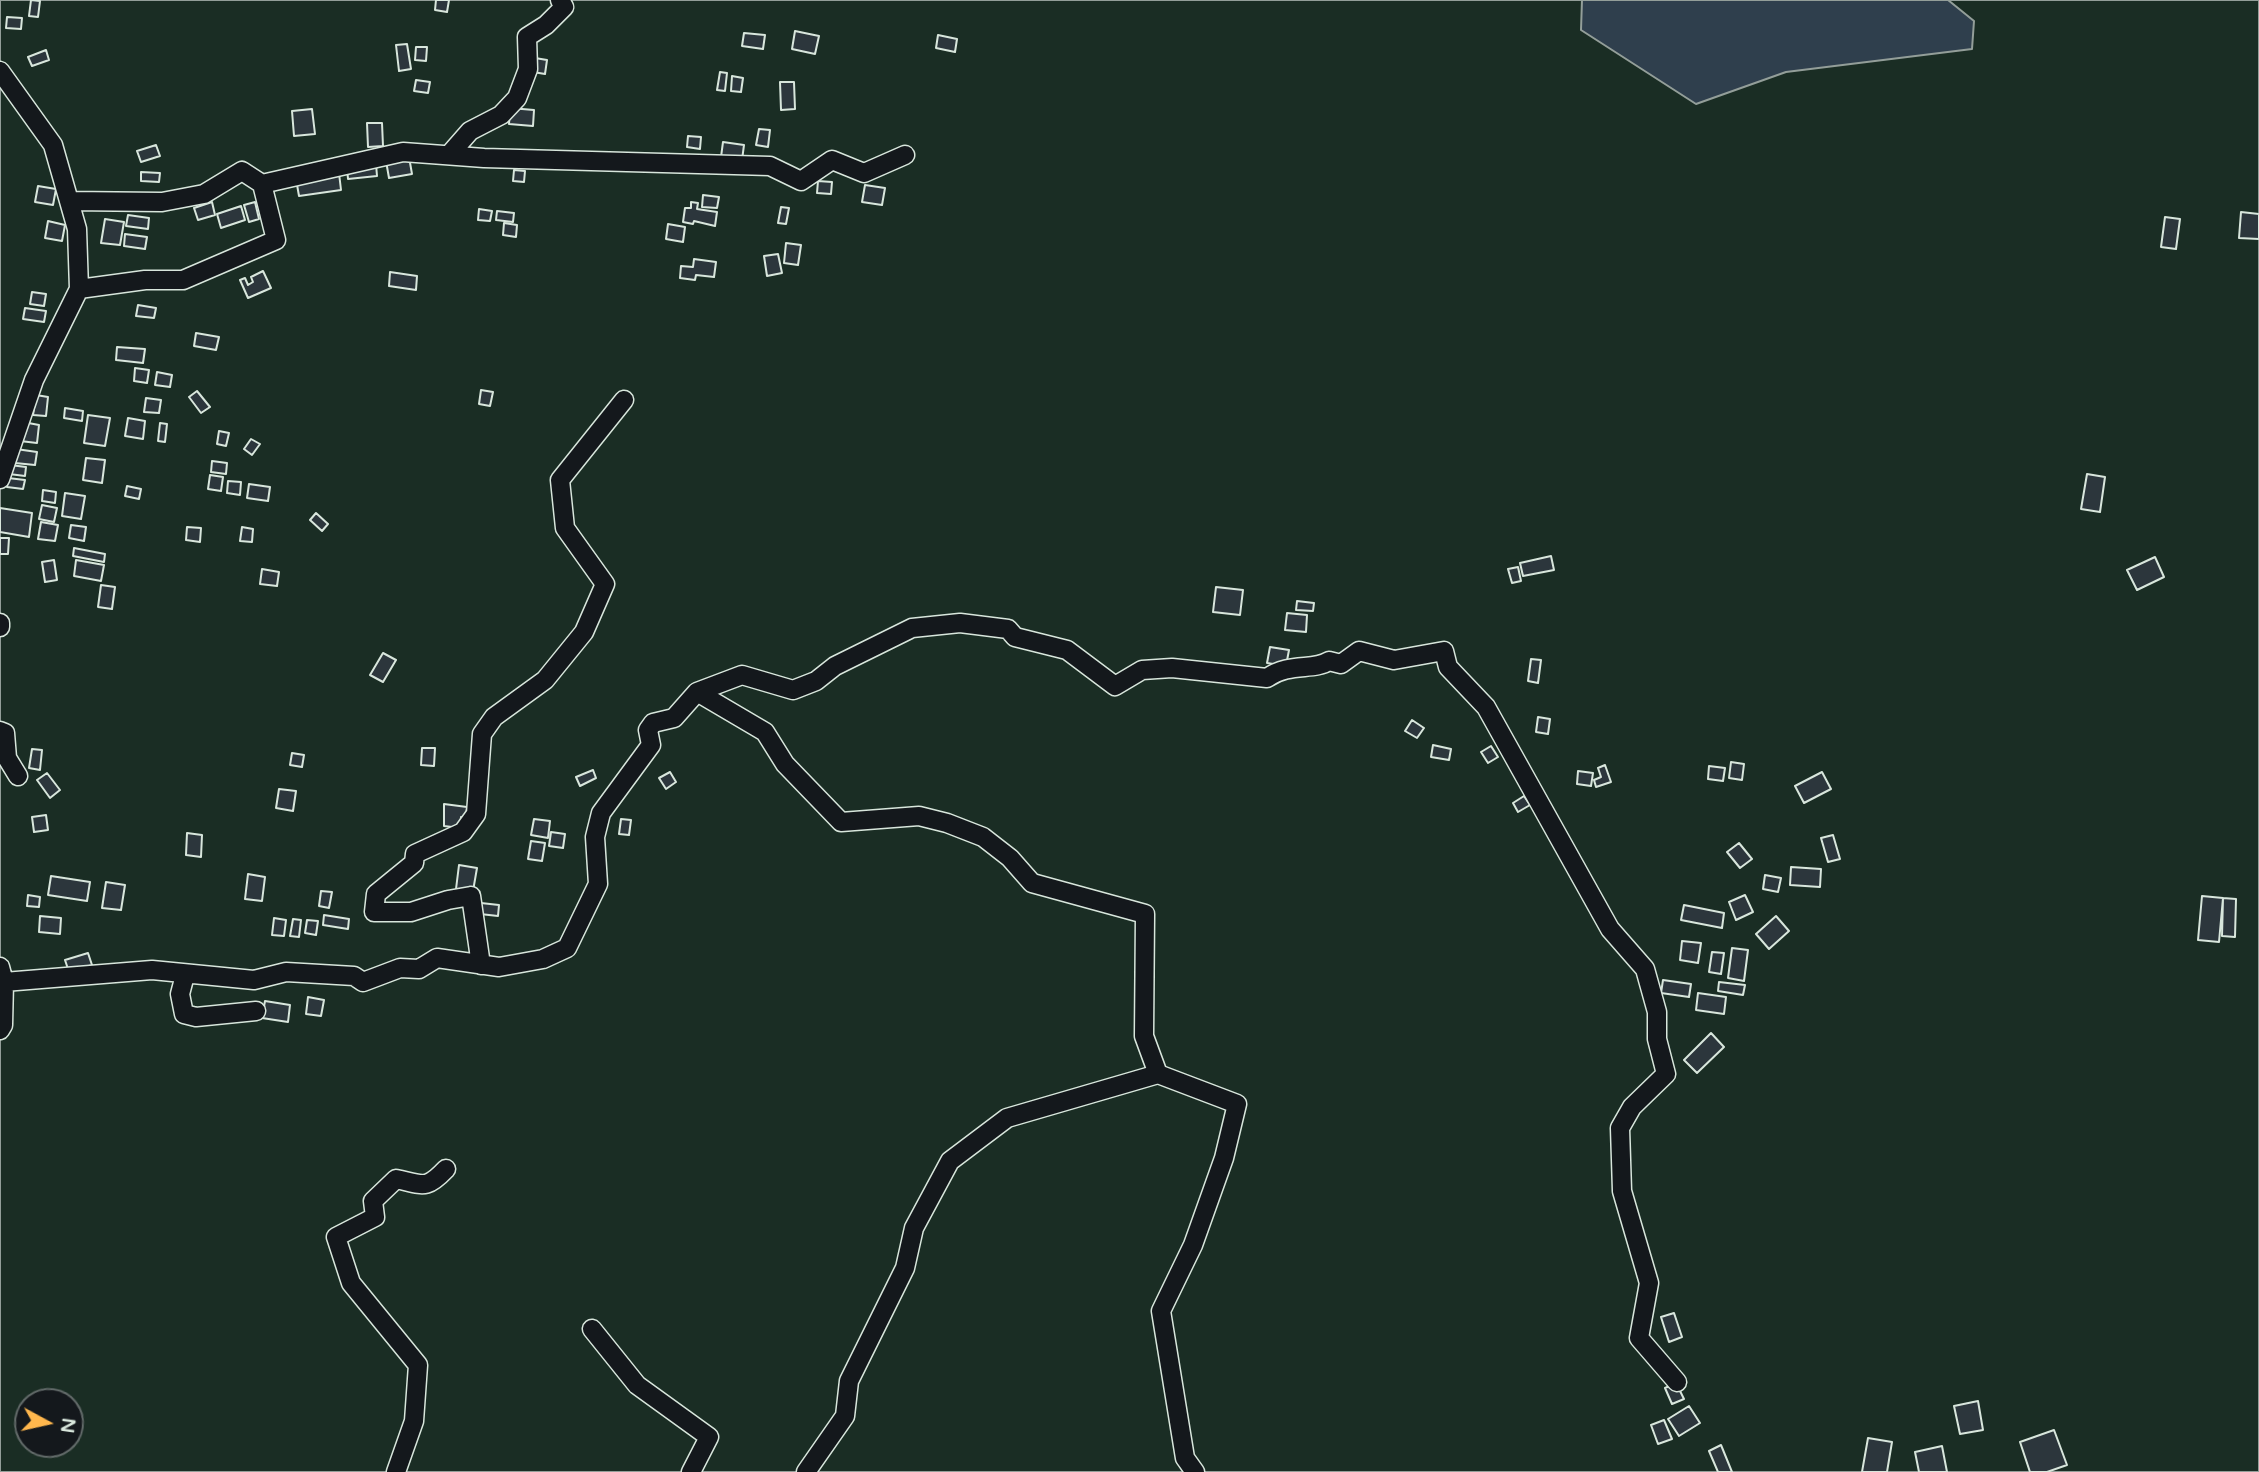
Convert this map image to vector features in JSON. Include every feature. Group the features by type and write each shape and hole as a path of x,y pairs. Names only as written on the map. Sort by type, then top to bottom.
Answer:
{"street":[{"path":"449,155 470,131 501,115 517,98 528,69 527,37 546,25 564,7 560,0"},
{"path":"0,71 53,145 77,229 79,289 34,380 0,480"},
{"path":"262,184 403,152 770,166 801,181 832,160 864,173 905,155"},
{"path":"69,201 162,202 204,194 242,171 262,184 276,240 183,280 145,280 79,289"},
{"path":"481,965 471,896 411,912 374,912 376,894 414,863 415,854 463,832 476,814 482,734 494,717 545,680 584,632 605,584 565,528 560,480 624,400"},
{"path":"0,1030 3,1025 2,975 152,970 254,979 286,972 354,976 363,982 400,968 419,970 437,958 499,967 543,959 567,948 598,884 595,837 601,813 651,745 648,730 653,723 674,718 697,692 742,675 793,690 816,681 835,666 912,628 960,623 1008,629 1015,637 1067,650 1115,686 1142,670 1172,667 1267,678 1278,670 1303,665 1323,665 1329,661 1341,664 1359,651 1394,660 1444,651 1448,667 1486,707 1610,929 1646,969 1657,1012 1657,1039 1666,1074 1632,1107 1620,1128 1622,1191 1649,1283 1639,1338 1677,1382"},
{"path":"697,692 765,732 785,764 841,822 919,816 947,823 983,837 1010,858 1032,883 1145,914 1143,1036 1158,1074"},
{"path":"0,731 5,733 7,758 18,776"},
{"path":"185,975 180,994 184,1014 196,1017 256,1011"},
{"path":"806,1472 845,1416 849,1381 905,1268 914,1228 950,1161 1007,1118 1158,1074 1237,1104 1224,1158 1193,1245 1161,1311 1185,1458 1195,1472"},
{"path":"396,1472 414,1421 418,1365 351,1283 336,1237 375,1217 373,1201 396,1179 422,1186 432,1184 446,1169"},
{"path":"592,1329 637,1385 709,1437 691,1472"}],"green space":[{"path":"0,0 2259,0 2259,1472 0,1472"}],"water":[{"path":"1582,0 1948,0 1974,21 1972,49 1786,72 1696,104 1581,30"}],"building":[{"path":"31,0 40,1 38,17 29,16"},
{"path":"436,0 449,0 447,12 435,10"},
{"path":"7,17 22,18 21,29 6,28"},
{"path":"795,31 819,36 815,54 792,49"},
{"path":"744,33 765,35 763,49 742,46"},
{"path":"938,35 957,39 955,52 936,48"},
{"path":"407,44 411,69 399,71 396,45"},
{"path":"416,47 427,47 426,61 415,60"},
{"path":"46,50 49,60 32,66 28,57"},
{"path":"535,58 547,60 545,74 533,72"},
{"path":"720,72 727,73 725,91 717,90"},
{"path":"732,76 743,78 741,92 731,91"},
{"path":"416,80 430,82 428,93 414,91"},
{"path":"780,82 794,82 795,109 781,110"},
{"path":"510,108 534,110 533,126 509,124"},
{"path":"312,109 315,134 294,136 292,111"},
{"path":"367,123 382,123 383,146 368,147"},
{"path":"759,129 770,130 768,147 756,145"},
{"path":"688,136 701,137 700,149 687,147"},
{"path":"723,142 744,145 742,160 721,157"},
{"path":"156,145 160,156 141,162 137,151"},
{"path":"409,157 412,174 389,178 386,161"},
{"path":"376,164 377,176 348,179 347,168"},
{"path":"514,170 525,171 524,182 513,181"},
{"path":"141,172 160,173 159,182 141,181"},
{"path":"339,173 341,190 299,196 296,179"},
{"path":"818,181 832,182 831,194 817,193"},
{"path":"865,185 885,188 882,205 862,202"},
{"path":"38,186 56,189 53,205 35,202"},
{"path":"703,195 719,197 717,208 702,207"},
{"path":"212,202 215,215 198,220 194,208"},
{"path":"255,202 259,219 249,222 244,205"},
{"path":"691,202 698,203 697,209 717,212 715,226 694,221 693,224 683,222 685,208 691,208"},
{"path":"241,206 245,220 221,228 217,214"},
{"path":"781,207 789,208 786,224 778,223"},
{"path":"479,209 492,211 490,221 478,220"},
{"path":"497,211 514,213 513,222 496,220"},
{"path":"2241,212 2259,214 2259,239 2239,238"},
{"path":"128,215 149,218 148,229 126,226"},
{"path":"2165,217 2180,219 2176,249 2161,247"},
{"path":"105,219 124,222 120,245 101,243"},
{"path":"48,221 65,225 62,241 45,238"},
{"path":"504,223 517,225 516,237 503,235"},
{"path":"668,224 685,227 683,242 666,239"},
{"path":"125,234 147,237 145,249 124,246"},
{"path":"786,243 801,245 798,265 784,263"},
{"path":"778,254 782,273 767,276 764,256"},
{"path":"694,259 716,262 714,277 696,275 695,280 680,278 681,266 693,267"},
{"path":"263,271 271,288 248,298 240,280 245,278 248,285 253,282 251,277"},
{"path":"390,272 417,276 416,290 389,286"},
{"path":"32,292 46,294 44,306 30,304"},
{"path":"138,305 156,308 154,318 136,316"},
{"path":"25,308 46,311 44,322 23,319"},
{"path":"196,333 219,337 216,350 194,346"},
{"path":"117,347 145,349 143,363 116,360"},
{"path":"135,368 149,370 147,383 134,381"},
{"path":"157,372 172,375 170,387 155,385"},
{"path":"481,390 493,392 490,406 479,404"},
{"path":"197,391 210,407 201,413 189,397"},
{"path":"36,395 48,397 46,416 33,415"},
{"path":"146,398 161,400 159,413 144,412"},
{"path":"65,408 83,411 82,421 64,418"},
{"path":"88,415 110,418 105,446 84,443"},
{"path":"128,418 145,421 143,439 125,436"},
{"path":"23,422 39,425 37,443 20,441"},
{"path":"160,423 167,424 165,442 158,441"},
{"path":"219,431 229,433 226,446 217,444"},
{"path":"251,439 260,444 252,455 244,449"},
{"path":"16,449 37,452 35,465 15,463"},
{"path":"86,458 105,460 102,483 83,480"},
{"path":"212,461 227,463 226,474 211,472"},
{"path":"10,465 26,467 25,476 9,474"},
{"path":"2087,474 2105,477 2100,512 2081,509"},
{"path":"210,475 223,477 221,491 208,489"},
{"path":"8,478 25,480 23,489 7,487"},
{"path":"228,481 241,482 240,495 227,493"},
{"path":"249,484 270,487 268,501 247,498"},
{"path":"127,486 141,489 139,499 125,496"},
{"path":"43,490 56,492 55,503 42,501"},
{"path":"65,493 85,496 81,519 62,516"},
{"path":"42,505 57,508 54,522 39,519"},
{"path":"0,508 32,513 29,537 0,532"},
{"path":"316,513 328,524 322,531 310,520"},
{"path":"41,522 58,525 55,541 38,539"},
{"path":"71,525 86,527 84,541 69,538"},
{"path":"187,527 201,528 200,542 186,540"},
{"path":"242,527 253,529 252,542 240,541"},
{"path":"0,538 9,538 8,554 0,554"},
{"path":"74,548 105,554 104,562 73,556"},
{"path":"1551,556 1554,570 1523,576 1520,563"},
{"path":"2155,557 2164,577 2137,590 2127,570"},
{"path":"54,560 57,580 45,582 42,562"},
{"path":"76,560 104,565 101,581 74,576"},
{"path":"1518,567 1521,581 1512,583 1508,569"},
{"path":"262,569 279,572 277,586 260,584"},
{"path":"101,585 115,587 112,609 98,607"},
{"path":"1216,587 1243,590 1240,615 1213,612"},
{"path":"1297,601 1314,603 1313,611 1296,610"},
{"path":"1287,613 1307,615 1306,632 1285,630"},
{"path":"1270,647 1289,650 1286,666 1267,663"},
{"path":"383,653 396,660 383,682 370,675"},
{"path":"1531,659 1541,660 1538,683 1528,681"},
{"path":"1538,717 1550,719 1548,734 1536,732"},
{"path":"1412,720 1424,728 1417,738 1405,731"},
{"path":"1433,745 1451,749 1449,760 1431,757"},
{"path":"1491,746 1498,757 1488,763 1481,752"},
{"path":"422,748 435,748 434,766 421,765"},
{"path":"32,749 42,750 40,770 29,768"},
{"path":"292,753 304,755 302,767 290,765"},
{"path":"1731,762 1744,764 1742,780 1729,778"},
{"path":"1605,765 1611,782 1596,787 1594,780 1601,777 1598,768"},
{"path":"1709,766 1725,768 1723,781 1708,779"},
{"path":"593,770 596,778 580,786 576,777"},
{"path":"1578,771 1593,773 1591,786 1577,784"},
{"path":"670,772 676,782 666,789 659,778"},
{"path":"1822,772 1831,789 1804,803 1795,786"},
{"path":"47,773 60,790 50,798 37,780"},
{"path":"279,789 296,791 293,811 276,808"},
{"path":"1524,796 1530,805 1518,812 1513,803"},
{"path":"444,804 467,807 466,817 461,817 460,828 444,826"},
{"path":"46,815 48,830 34,832 32,817"},
{"path":"534,819 550,821 548,838 531,835"},
{"path":"621,819 631,820 629,835 619,834"},
{"path":"551,832 565,834 563,848 549,846"},
{"path":"187,833 202,835 201,857 186,855"},
{"path":"1833,835 1840,859 1828,862 1821,838"},
{"path":"531,841 545,843 542,861 528,859"},
{"path":"1739,843 1752,859 1740,868 1727,852"},
{"path":"459,865 477,868 473,891 456,889"},
{"path":"1791,867 1821,869 1820,887 1790,885"},
{"path":"248,874 265,877 262,901 245,899"},
{"path":"1765,875 1781,878 1778,892 1763,889"},
{"path":"51,876 90,882 87,901 48,895"},
{"path":"106,882 125,885 121,910 102,908"},
{"path":"321,891 332,892 329,908 319,906"},
{"path":"28,895 40,897 39,907 27,906"},
{"path":"1745,895 1753,912 1736,920 1729,902"},
{"path":"2202,896 2223,898 2219,942 2198,940"},
{"path":"2223,898 2236,899 2235,937 2222,936"},
{"path":"481,903 499,905 498,916 480,914"},
{"path":"1684,905 1724,913 1722,928 1681,920"},
{"path":"324,915 349,919 348,929 323,925"},
{"path":"40,916 61,918 60,934 39,932"},
{"path":"1776,916 1789,931 1769,949 1756,934"},
{"path":"274,918 286,920 284,936 272,935"},
{"path":"293,919 301,920 299,937 290,936"},
{"path":"307,920 318,921 316,935 305,933"},
{"path":"1682,941 1701,943 1698,963 1680,960"},
{"path":"1732,948 1748,950 1744,981 1728,978"},
{"path":"1712,952 1724,953 1721,974 1709,972"},
{"path":"88,953 92,965 69,972 65,960"},
{"path":"1663,980 1691,984 1689,997 1661,993"},
{"path":"1719,982 1745,985 1743,995 1718,991"},
{"path":"1698,993 1726,997 1724,1014 1696,1010"},
{"path":"308,997 324,1000 321,1016 306,1014"},
{"path":"265,1001 290,1005 288,1022 262,1018"},
{"path":"1711,1033 1724,1047 1697,1073 1684,1060"},
{"path":"1674,1313 1682,1337 1669,1342 1661,1317"},
{"path":"1676,1383 1684,1399 1672,1404 1665,1388"},
{"path":"1978,1401 1983,1430 1960,1434 1954,1406"},
{"path":"1689,1406 1700,1423 1679,1436 1668,1419"},
{"path":"1664,1420 1672,1439 1658,1444 1651,1425"},
{"path":"2054,1430 2067,1465 2047,1472 2030,1472 2020,1442"},
{"path":"1868,1438 1892,1442 1887,1472 1862,1472"},
{"path":"1721,1445 1732,1472 1718,1472 1709,1451"},
{"path":"1942,1446 1947,1472 1919,1472 1915,1452"}]}
